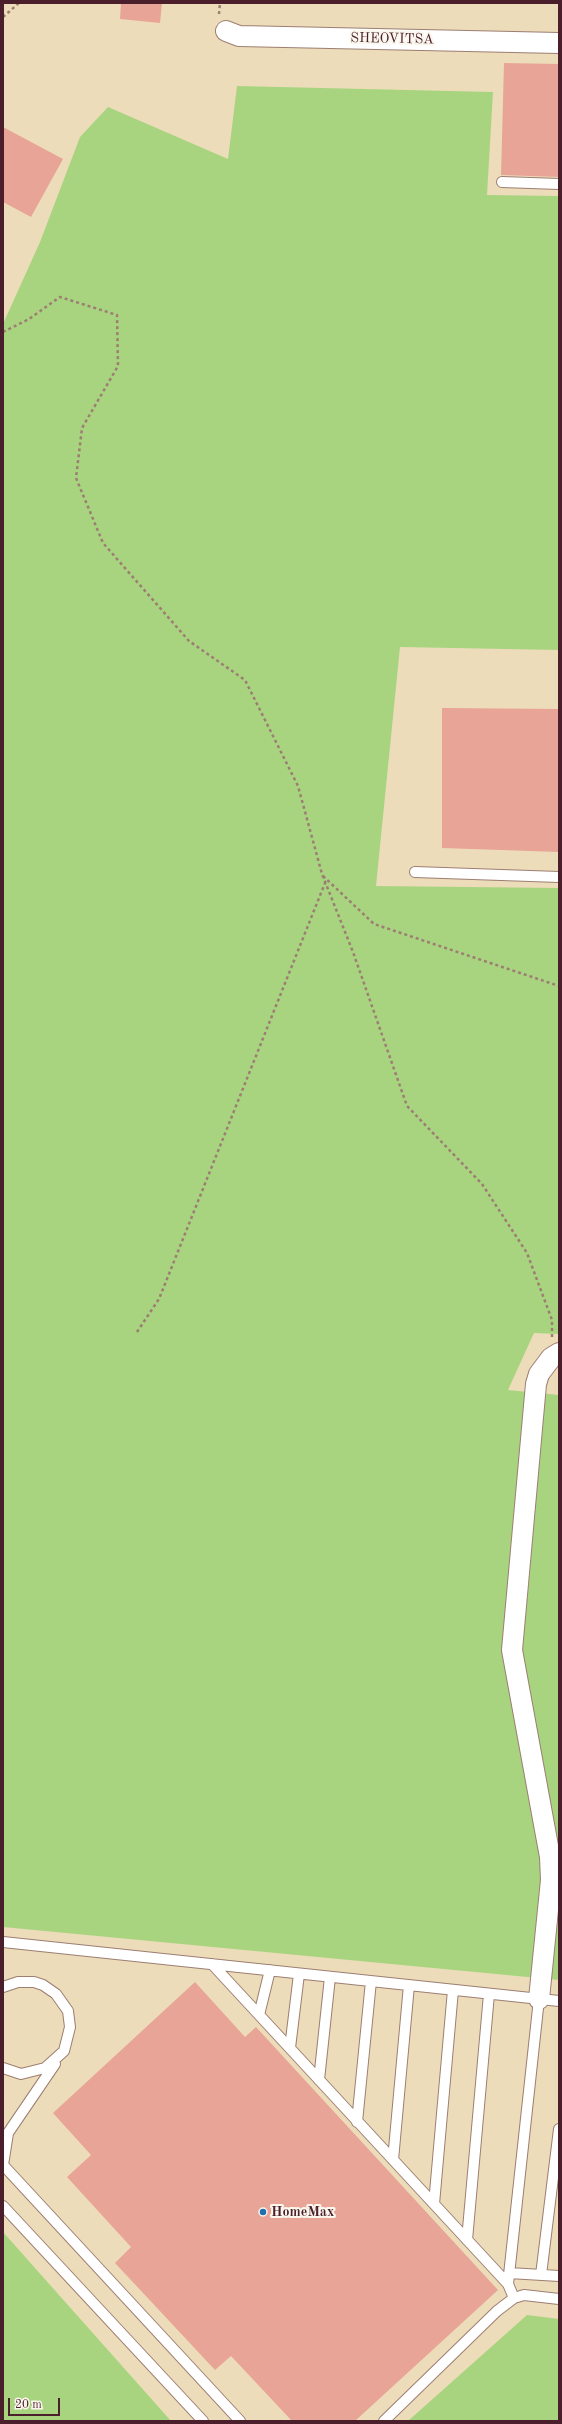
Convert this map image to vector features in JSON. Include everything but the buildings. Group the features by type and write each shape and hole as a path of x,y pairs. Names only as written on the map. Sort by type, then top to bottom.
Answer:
{"street":[{"name":"SHEOVITSA","path":"226,31 239,36 559,43"},
{"path":"539,1999 551,1880 550,1857 512,1650 536,1384 545,1376 556,1360"}],"lane":[{"path":"502,182 559,184"},
{"path":"415,872 559,877"},
{"path":"3,1942 559,2001"},
{"path":"212,1964 508,2284 514,2298"},
{"path":"259,2015 270,1970"},
{"path":"290,2048 299,1974"},
{"path":"319,2080 330,1977"},
{"path":"357,2122 371,1981"},
{"path":"3,1987 18,1982 34,1982 56,1994 68,2011 70,2027 64,2051 8,2133 3,2165 240,2421"},
{"path":"393,2160 409,1985"},
{"path":"434,2204 452,1990"},
{"path":"467,2240 489,1994"},
{"path":"508,2284 539,1999"},
{"path":"3,2068 21,2074 30,2073 46,2068 64,2051"},
{"path":"541,2275 559,2129"},
{"path":"3,2206 203,2421"},
{"path":"509,2273 559,2276"},
{"path":"384,2421 497,2311 514,2298 524,2295 559,2299"}],"path":[{"path":"3,17 19,3"},
{"path":"3,332 29,319 60,297 117,315 118,366 82,428 76,478 103,543 189,641 245,680 298,786 325,883 354,952 407,1106 482,1184 527,1252 552,1320 556,1360"},
{"path":"322,874 374,924 559,986"},
{"path":"137,1332 159,1299 325,883"}],"green space":[{"path":"237,86 493,92 487,195 559,196 559,650 400,647 376,886 559,888 559,1334 534,1333 508,1390 559,1395 559,1980 3,1927 3,324 40,242 80,137 108,107 228,159"},
{"path":"3,2232 171,2421 3,2421"},
{"path":"527,2315 559,2319 559,2421 408,2421"}],"place":[{"name":"HomeMax","path":"263,2212"}]}
